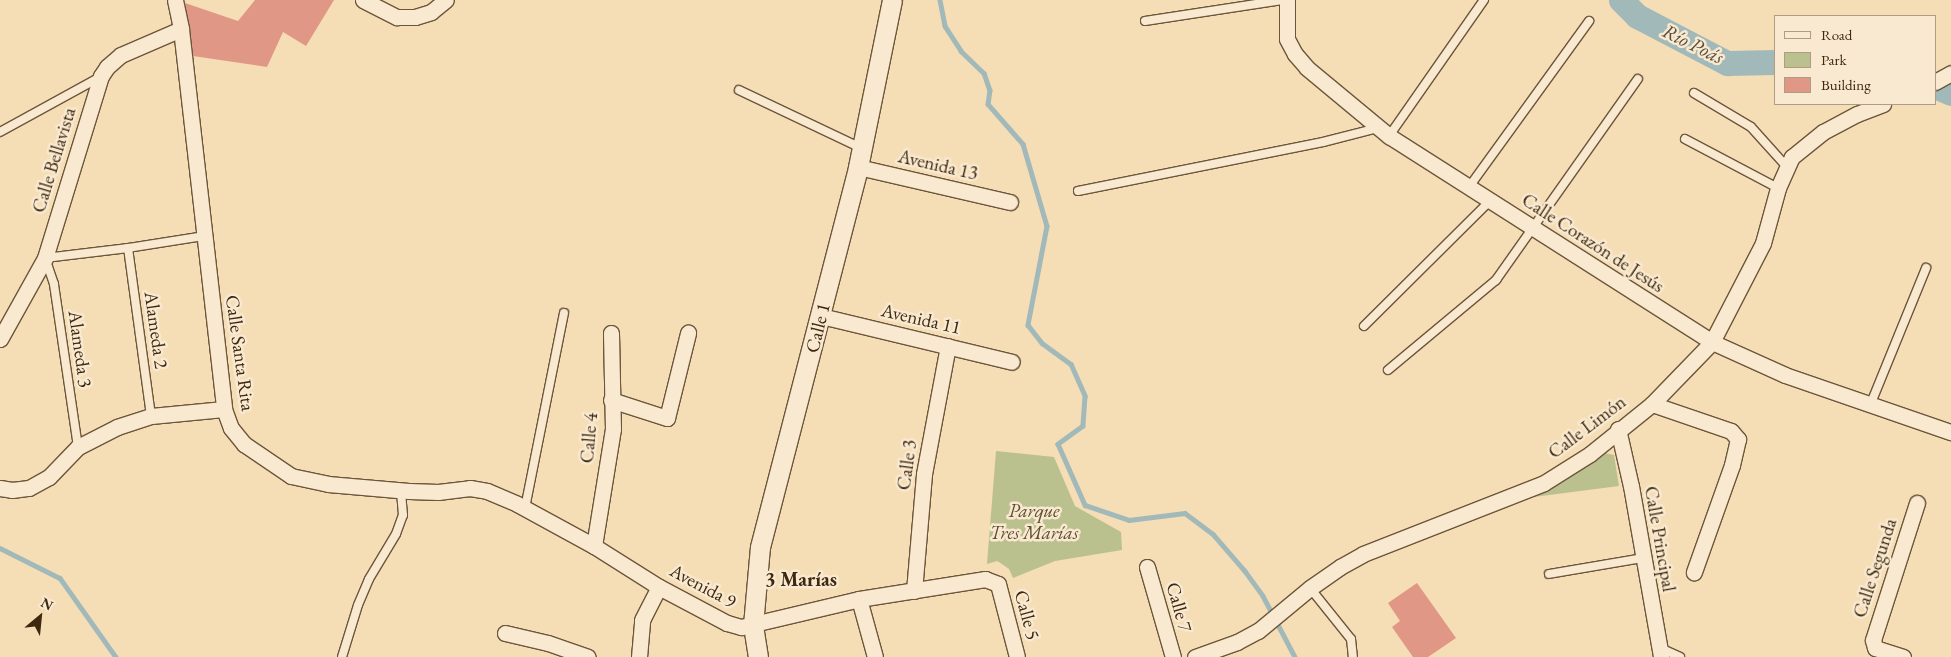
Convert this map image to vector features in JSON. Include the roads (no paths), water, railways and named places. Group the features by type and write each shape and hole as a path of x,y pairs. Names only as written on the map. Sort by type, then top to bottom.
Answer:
{"street":[{"name":"Calle Santa Rita","path":"175,0 181,29 224,409 231,428 244,444 291,476 350,487 438,492 478,489 487,491 525,508"},
{"path":"363,0 397,17 415,17 431,12 446,0"},
{"name":"Calle 1","path":"758,657 753,626 760,547 821,316 860,158 892,0"},
{"name":"Calle Corazón de Jesús","path":"1287,0 1287,39 1295,54 1307,68 1383,132 1712,342 1785,375 1951,432"},
{"name":"Calle Bellavista","path":"0,339 44,258 101,76 107,67 121,55 181,29"},
{"path":"1936,82 1951,74"},
{"name":"Calle Limón","path":"1195,657 1237,642 1258,631 1310,588 1363,554 1544,483 1590,454 1652,404 1712,342 1763,243 1778,188 1792,157 1804,145 1822,132 1857,114 1880,105"},
{"name":"Avenida 13","path":"860,158 1010,202"},
{"name":"Avenida 11","path":"821,316 1012,362"},
{"name":"Calle 4","path":"594,546 613,429 611,333"},
{"path":"611,400 666,418 688,333"},
{"name":"Calle 3","path":"914,591 924,474 948,346"},
{"path":"1652,404 1731,431 1738,439 1732,465 1694,572"},
{"path":"0,488 12,490 29,488 49,477 78,447 117,427 151,416 224,409"},
{"name":"Calle Principal","path":"1618,430 1661,653"},
{"name":"Calle Segunda","path":"1903,657 1873,645 1876,625 1917,503"},
{"name":"Avenida 9","path":"525,508 594,546 659,586 727,623 741,627 753,626 859,599 975,579 986,579 998,584"},
{"name":"Calle 7","path":"1147,567 1173,657"},
{"name":"Calle 5","path":"998,584 1017,657"},
{"path":"638,657 642,620 659,586"},
{"path":"859,599 875,657"},
{"path":"505,634 547,650 588,657"}],"lane":[{"path":"1144,21 1282,0"},
{"path":"1078,191 1323,142 1383,132 1484,0"},
{"path":"1469,187 1589,21"},
{"path":"0,132 101,76"},
{"path":"1388,370 1496,280 1638,79"},
{"path":"739,90 860,158"},
{"path":"1694,94 1751,127 1787,167"},
{"path":"1685,139 1778,188"},
{"path":"1364,326 1490,201"},
{"path":"44,258 128,248 204,236"},
{"name":"Alameda 2","path":"128,248 151,416"},
{"name":"Alameda 3","path":"44,258 54,284 78,447"},
{"path":"1871,404 1926,268"},
{"path":"525,508 564,313"},
{"path":"342,657 362,596 396,534 403,516 402,490"},
{"path":"1549,574 1644,558"},
{"path":"1310,588 1351,639 1354,657"},
{"path":"1661,653 1680,657"}],"waterway":[{"path":"940,0 945,26 961,51 984,73 990,90 988,104 1023,144 1047,226 1028,325 1042,343 1071,364 1085,396 1083,426 1058,444 1085,505 1129,520 1185,513 1213,534 1245,571 1263,596 1295,657"},
{"name":"Río Poás","path":"1621,0 1637,16 1727,63 1774,62"},
{"name":"Río Poás","path":"1936,86 1951,93"},
{"path":"0,548 60,578 116,657"}],"district":[{"name":"3 Marías","path":"801,579"}],"park label":[{"name":"Parque Tres Marías","path":"1034,522"}]}
